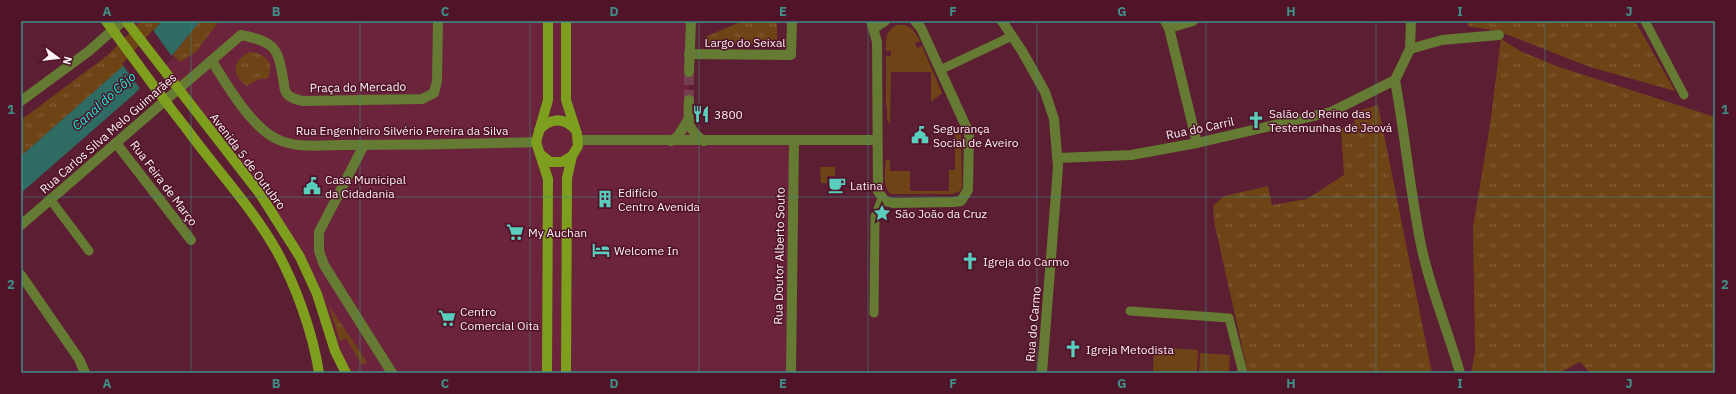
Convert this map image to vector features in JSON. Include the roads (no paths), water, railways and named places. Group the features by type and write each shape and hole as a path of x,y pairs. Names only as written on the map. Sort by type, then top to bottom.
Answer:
{"main road":[{"path":"106,21 185,128 247,206 274,246 285,267 297,297 316,356 319,373"},
{"name":"Avenida 5 de Outubro","path":"126,21 260,194 300,257 316,294 335,351 346,373"},
{"path":"547,373 548,179 536,142 548,100 548,21"},
{"path":"540,154 545,159 556,163 562,162 576,152 578,140 566,100 566,21"},
{"path":"539,130 553,120 563,121 574,128"},
{"path":"566,373 567,178 572,156"}],"street":[{"path":"21,101 89,50 123,21"},
{"name":"Praça do Mercado","path":"212,61 241,35 258,38 272,46 278,54 285,90 290,97 303,101 422,99 434,93 437,81 438,21"},
{"path":"689,72 691,21"},
{"name":"Largo do Seixal","path":"689,54 791,55 792,21"},
{"path":"885,21 873,25 877,42 878,191 885,201 893,203 961,201 968,190 969,133 921,28 915,21"},
{"name":"Rua do Carmo","path":"1002,21 1045,92 1054,119 1058,158 1042,373"},
{"path":"1193,21 1167,25 1197,143"},
{"path":"1411,21 1410,49 1395,80 1421,246 1460,373"},
{"path":"1410,49 1442,40 1499,35"},
{"name":"Rua Carlos Silva Melo Guimarães","path":"21,225 212,61"},
{"name":"Rua Engenheiro Silvério Pereira da Silva","path":"212,61 230,90 256,123 274,138 293,144 364,145 536,142"},
{"name":"Rua do Carril","path":"1058,158 1131,155 1197,143 1331,112 1395,80"},
{"path":"688,100 688,120 691,129 698,137 704,140"},
{"path":"671,140 678,136 688,120"},
{"path":"578,140 877,140"},
{"name":"Rua Doutor Alberto Souto","path":"791,373 794,140"},
{"name":"Rua Feira de Março","path":"116,143 191,240"},
{"path":"364,145 319,232 319,251 324,265 392,373"},
{"path":"21,275 80,359 85,373"}],"lane":[{"path":"1645,21 1684,95"},
{"path":"940,70 1012,36"},
{"path":"874,314 875,217 882,198"},
{"path":"50,199 89,252"},
{"path":"1130,310 1229,318 1243,373"}],"water":[{"name":"Canal do Côjo","path":"162,21 200,21 170,58 132,96 21,193 21,156 122,67"}],"tunnel":[{"path":"689,72 689,100"}],"place":[{"name":"3800","path":"701,114"},
{"name":"Salão do Reino das Testemunhas de Jeová","path":"1256,120"},
{"name":"Segurança Social de Aveiro","path":"920,135"},
{"name":"Latina","path":"837,185"},
{"name":"Casa Municipal da Cidadania","path":"312,186"},
{"name":"Edifício Centro Avenida","path":"605,199"},
{"name":"São João da Cruz","path":"882,213"},
{"name":"My Auchan","path":"515,232"},
{"name":"Welcome In","path":"601,250"},
{"name":"Igreja do Carmo","path":"970,261"},
{"name":"Centro Comercial Oita","path":"447,318"},
{"name":"Igreja Metodista","path":"1073,349"}]}
